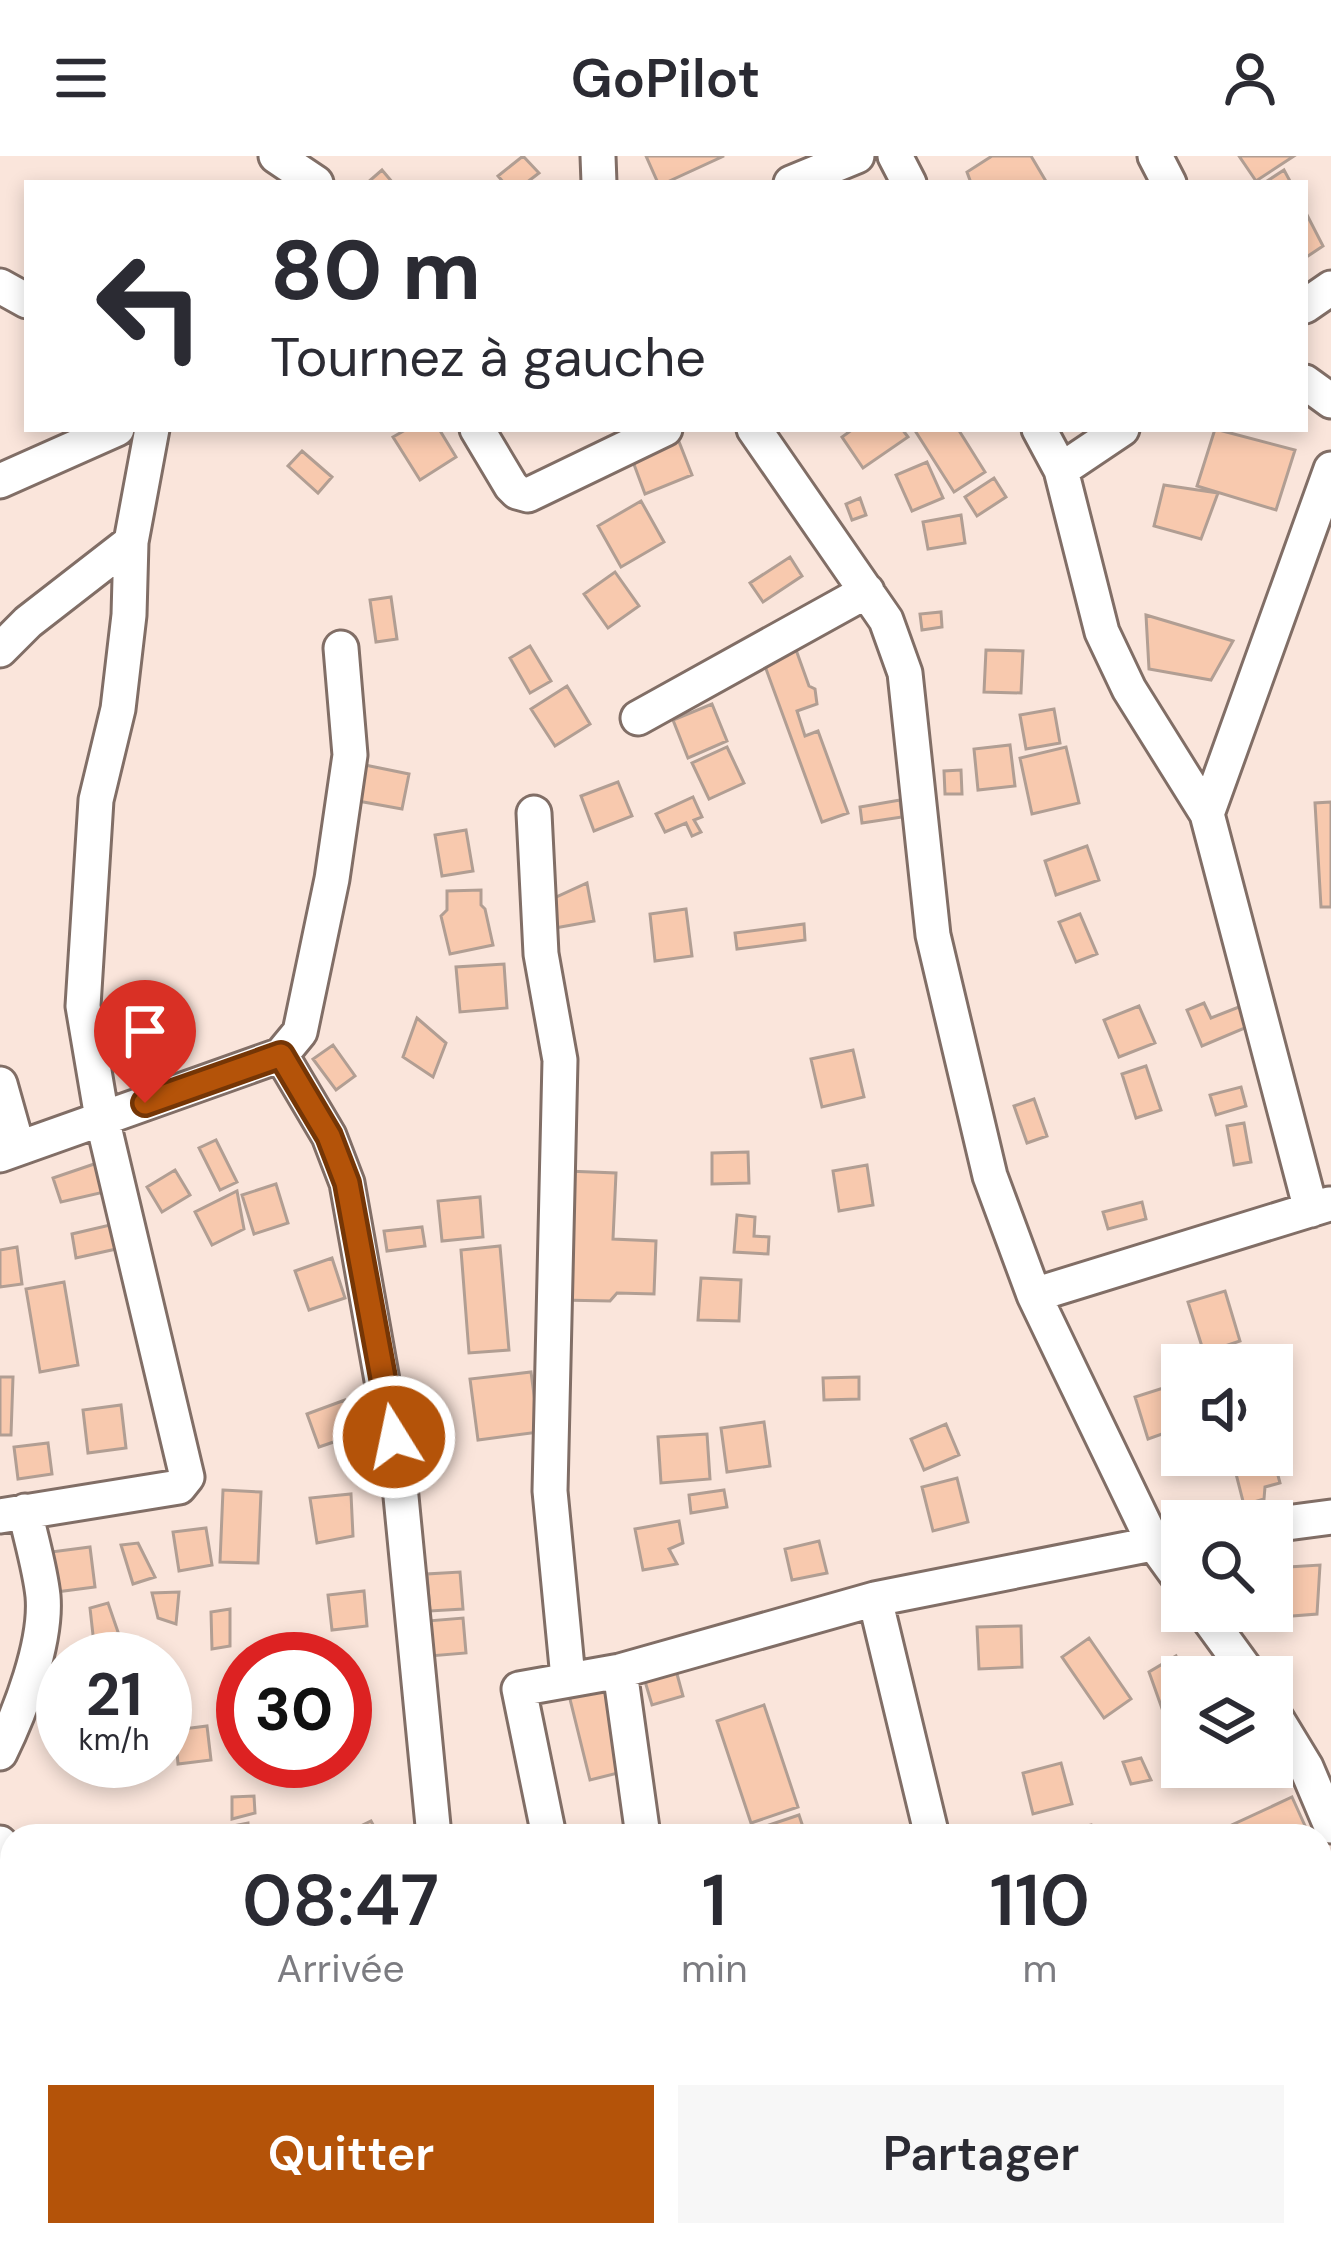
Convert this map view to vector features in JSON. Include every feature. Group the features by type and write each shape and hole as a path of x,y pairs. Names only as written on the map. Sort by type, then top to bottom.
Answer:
{"street":[{"path":"798,180 857,156"},
{"path":"281,158 312,180"},
{"path":"0,481 110,432"},
{"path":"0,1753 18,1717 44,1599 12,1514 179,1487 188,1477 102,1118 83,1006 96,800 118,709 129,615 131,542 151,432"},
{"path":"479,432 512,486 529,495 658,432"},
{"path":"756,432 886,620 905,673 933,934 990,1177 1034,1295 1161,1529"},
{"path":"1034,1295 1321,1206 1207,814 1129,689 1102,632 1060,470 1041,432"},
{"path":"1060,470 1118,432"},
{"path":"1207,814 1331,469"},
{"path":"0,650 28,622 131,542"},
{"path":"638,718 867,591"},
{"path":"0,1084 9,1151 281,1055 300,1032 350,754 341,648"},
{"path":"534,813 541,954 560,1060 550,1491 568,1678"},
{"path":"281,1055 329,1136 347,1183 399,1476 433,1824"},
{"path":"1293,1522 1331,1517"},
{"path":"547,1824 519,1689 620,1671 875,1599 1161,1541"},
{"path":"875,1599 929,1824"},
{"path":"620,1671 641,1824"},
{"path":"1293,1742 1324,1788 1331,1824"}],"building":[{"path":"523,156 539,173 530,180 498,176"},
{"path":"646,156 724,156 672,180 657,180"},
{"path":"992,156 1031,156 1045,180 970,180 967,172"},
{"path":"1239,156 1294,156 1258,180"},
{"path":"382,170 390,180 370,180"},
{"path":"1284,170 1289,180 1269,180"},
{"path":"1308,217 1323,246 1308,256"},
{"path":"402,432 441,432 456,457 420,480 393,437"},
{"path":"849,432 904,432 908,437 863,468 842,437"},
{"path":"916,432 960,432 985,472 954,492"},
{"path":"1214,432 1295,450 1276,510 1197,486"},
{"path":"676,434 692,475 645,494 629,451"},
{"path":"302,451 332,477 318,493 288,466"},
{"path":"927,462 943,498 912,511 896,475"},
{"path":"994,478 1006,497 977,516 965,497"},
{"path":"1164,485 1218,493 1201,539 1154,526"},
{"path":"860,498 866,515 852,520 846,504"},
{"path":"641,501 664,542 621,567 598,526"},
{"path":"961,515 965,543 928,549 923,522"},
{"path":"790,557 802,576 763,602 750,583"},
{"path":"615,572 639,606 608,628 584,594"},
{"path":"391,597 397,639 376,642 370,600"},
{"path":"941,612 942,627 922,630 920,614"},
{"path":"1146,615 1233,641 1211,680 1149,669"},
{"path":"530,646 551,681 530,693 510,658"},
{"path":"795,647 817,704 797,711 805,736 818,731 848,813 822,822 762,658"},
{"path":"986,650 1023,651 1021,693 984,692"},
{"path":"567,686 590,724 555,746 531,709"},
{"path":"712,704 727,741 688,758 673,720"},
{"path":"1054,709 1060,743 1026,749 1020,715"},
{"path":"1010,745 1015,786 978,790 974,749"},
{"path":"727,747 744,783 709,799 692,763"},
{"path":"1066,747 1079,803 1032,814 1020,758"},
{"path":"365,765 409,774 402,809 358,801"},
{"path":"961,770 962,794 945,794 944,771"},
{"path":"618,782 632,816 594,831 581,796"},
{"path":"693,797 702,817 694,820 701,832 692,836 686,823 665,832 656,814"},
{"path":"900,800 902,817 862,823 860,807"},
{"path":"1331,802 1331,907 1321,907 1315,803"},
{"path":"466,830 473,871 442,876 435,835"},
{"path":"1087,846 1099,880 1056,895 1045,861"},
{"path":"587,883 594,921 555,928 550,900"},
{"path":"481,890 493,945 450,954 441,916 447,910 447,891"},
{"path":"686,909 692,956 655,961 650,914"},
{"path":"1080,914 1097,954 1076,962 1059,922"},
{"path":"804,924 805,940 737,949 735,933"},
{"path":"504,964 507,1008 460,1012 456,967"},
{"path":"1204,1003 1211,1018 1244,1005 1252,1025 1202,1046 1187,1010"},
{"path":"1139,1006 1155,1043 1119,1057 1104,1020"},
{"path":"417,1018 446,1043 433,1077 403,1057"},
{"path":"333,1045 355,1076 336,1090 313,1059"},
{"path":"853,1050 864,1097 822,1107 811,1059"},
{"path":"1146,1066 1161,1110 1136,1118 1122,1074"},
{"path":"1241,1087 1246,1106 1216,1115 1210,1095"},
{"path":"1034,1099 1047,1136 1027,1143 1014,1106"},
{"path":"1244,1123 1251,1162 1234,1165 1227,1126"},
{"path":"216,1140 237,1182 220,1190 199,1148"},
{"path":"748,1152 749,1183 712,1184 712,1153"},
{"path":"103,1161 113,1190 61,1202 53,1178"},
{"path":"867,1165 873,1205 839,1211 833,1171"},
{"path":"175,1170 190,1195 162,1212 147,1187"},
{"path":"566,1171 616,1173 613,1239 656,1241 654,1294 617,1293 610,1301 560,1300"},
{"path":"276,1184 288,1223 254,1234 242,1195"},
{"path":"237,1191 244,1229 212,1245 195,1212"},
{"path":"480,1197 483,1237 442,1241 438,1201"},
{"path":"1142,1202 1146,1219 1108,1229 1103,1212"},
{"path":"737,1215 755,1217 754,1236 769,1237 768,1254 734,1252"},
{"path":"110,1225 116,1249 76,1258 72,1234"},
{"path":"422,1227 425,1246 387,1251 384,1231"},
{"path":"500,1246 509,1350 469,1353 461,1250"},
{"path":"17,1247 22,1284 0,1287 0,1250"},
{"path":"332,1258 345,1298 309,1310 295,1271"},
{"path":"701,1278 741,1280 739,1321 698,1320"},
{"path":"64,1282 78,1365 40,1372 26,1289"},
{"path":"1225,1291 1240,1341 1201,1344 1188,1302"},
{"path":"531,1372 539,1432 478,1440 470,1379"},
{"path":"0,1377 13,1377 11,1435 0,1435"},
{"path":"859,1377 859,1399 824,1400 823,1378"},
{"path":"1161,1389 1161,1434 1148,1439 1135,1397"},
{"path":"345,1400 357,1434 319,1447 307,1414"},
{"path":"121,1405 126,1448 88,1453 83,1410"},
{"path":"764,1422 770,1466 727,1472 721,1428"},
{"path":"946,1424 959,1455 924,1470 911,1439"},
{"path":"707,1434 710,1479 661,1483 658,1437"},
{"path":"48,1443 52,1474 18,1479 14,1447"},
{"path":"1237,1476 1278,1476 1280,1483 1265,1487 1264,1499 1243,1500"},
{"path":"957,1478 968,1522 933,1531 922,1487"},
{"path":"223,1490 261,1492 258,1563 220,1562"},
{"path":"724,1490 727,1507 691,1513 689,1495"},
{"path":"351,1494 353,1536 317,1543 310,1498"},
{"path":"679,1521 683,1543 669,1549 677,1564 643,1570 635,1529"},
{"path":"206,1528 212,1565 179,1571 173,1532"},
{"path":"819,1541 827,1573 792,1580 785,1549"},
{"path":"138,1543 155,1577 133,1584 121,1545"},
{"path":"90,1547 95,1587 56,1592 51,1552"},
{"path":"1320,1565 1317,1614 1293,1616 1293,1567"},
{"path":"460,1572 463,1609 430,1611 427,1574"},
{"path":"364,1591 367,1626 332,1630 328,1595"},
{"path":"179,1592 176,1624 158,1618 152,1593"},
{"path":"108,1603 118,1632 93,1632 90,1608"},
{"path":"230,1609 230,1632 216,1632 216,1648 212,1649 211,1612"},
{"path":"463,1618 466,1653 430,1656 427,1621"},
{"path":"1021,1626 1022,1667 979,1669 977,1627"},
{"path":"1089,1638 1131,1699 1104,1718 1062,1657"},
{"path":"674,1663 683,1696 652,1705 642,1671"},
{"path":"1161,1665 1161,1706 1149,1672"},
{"path":"606,1686 626,1771 590,1780 569,1695"},
{"path":"764,1705 798,1807 751,1823 717,1721"},
{"path":"207,1726 211,1760 192,1762 192,1728"},
{"path":"1141,1758 1151,1780 1131,1784 1123,1762"},
{"path":"1061,1763 1072,1804 1033,1814 1023,1773"},
{"path":"254,1796 255,1813 232,1819 232,1797"},
{"path":"1292,1797 1304,1824 1234,1824"},
{"path":"799,1815 802,1824 772,1824"}],"route":[{"path":"145,1103 281,1055 329,1136 347,1183 394,1437"}]}
